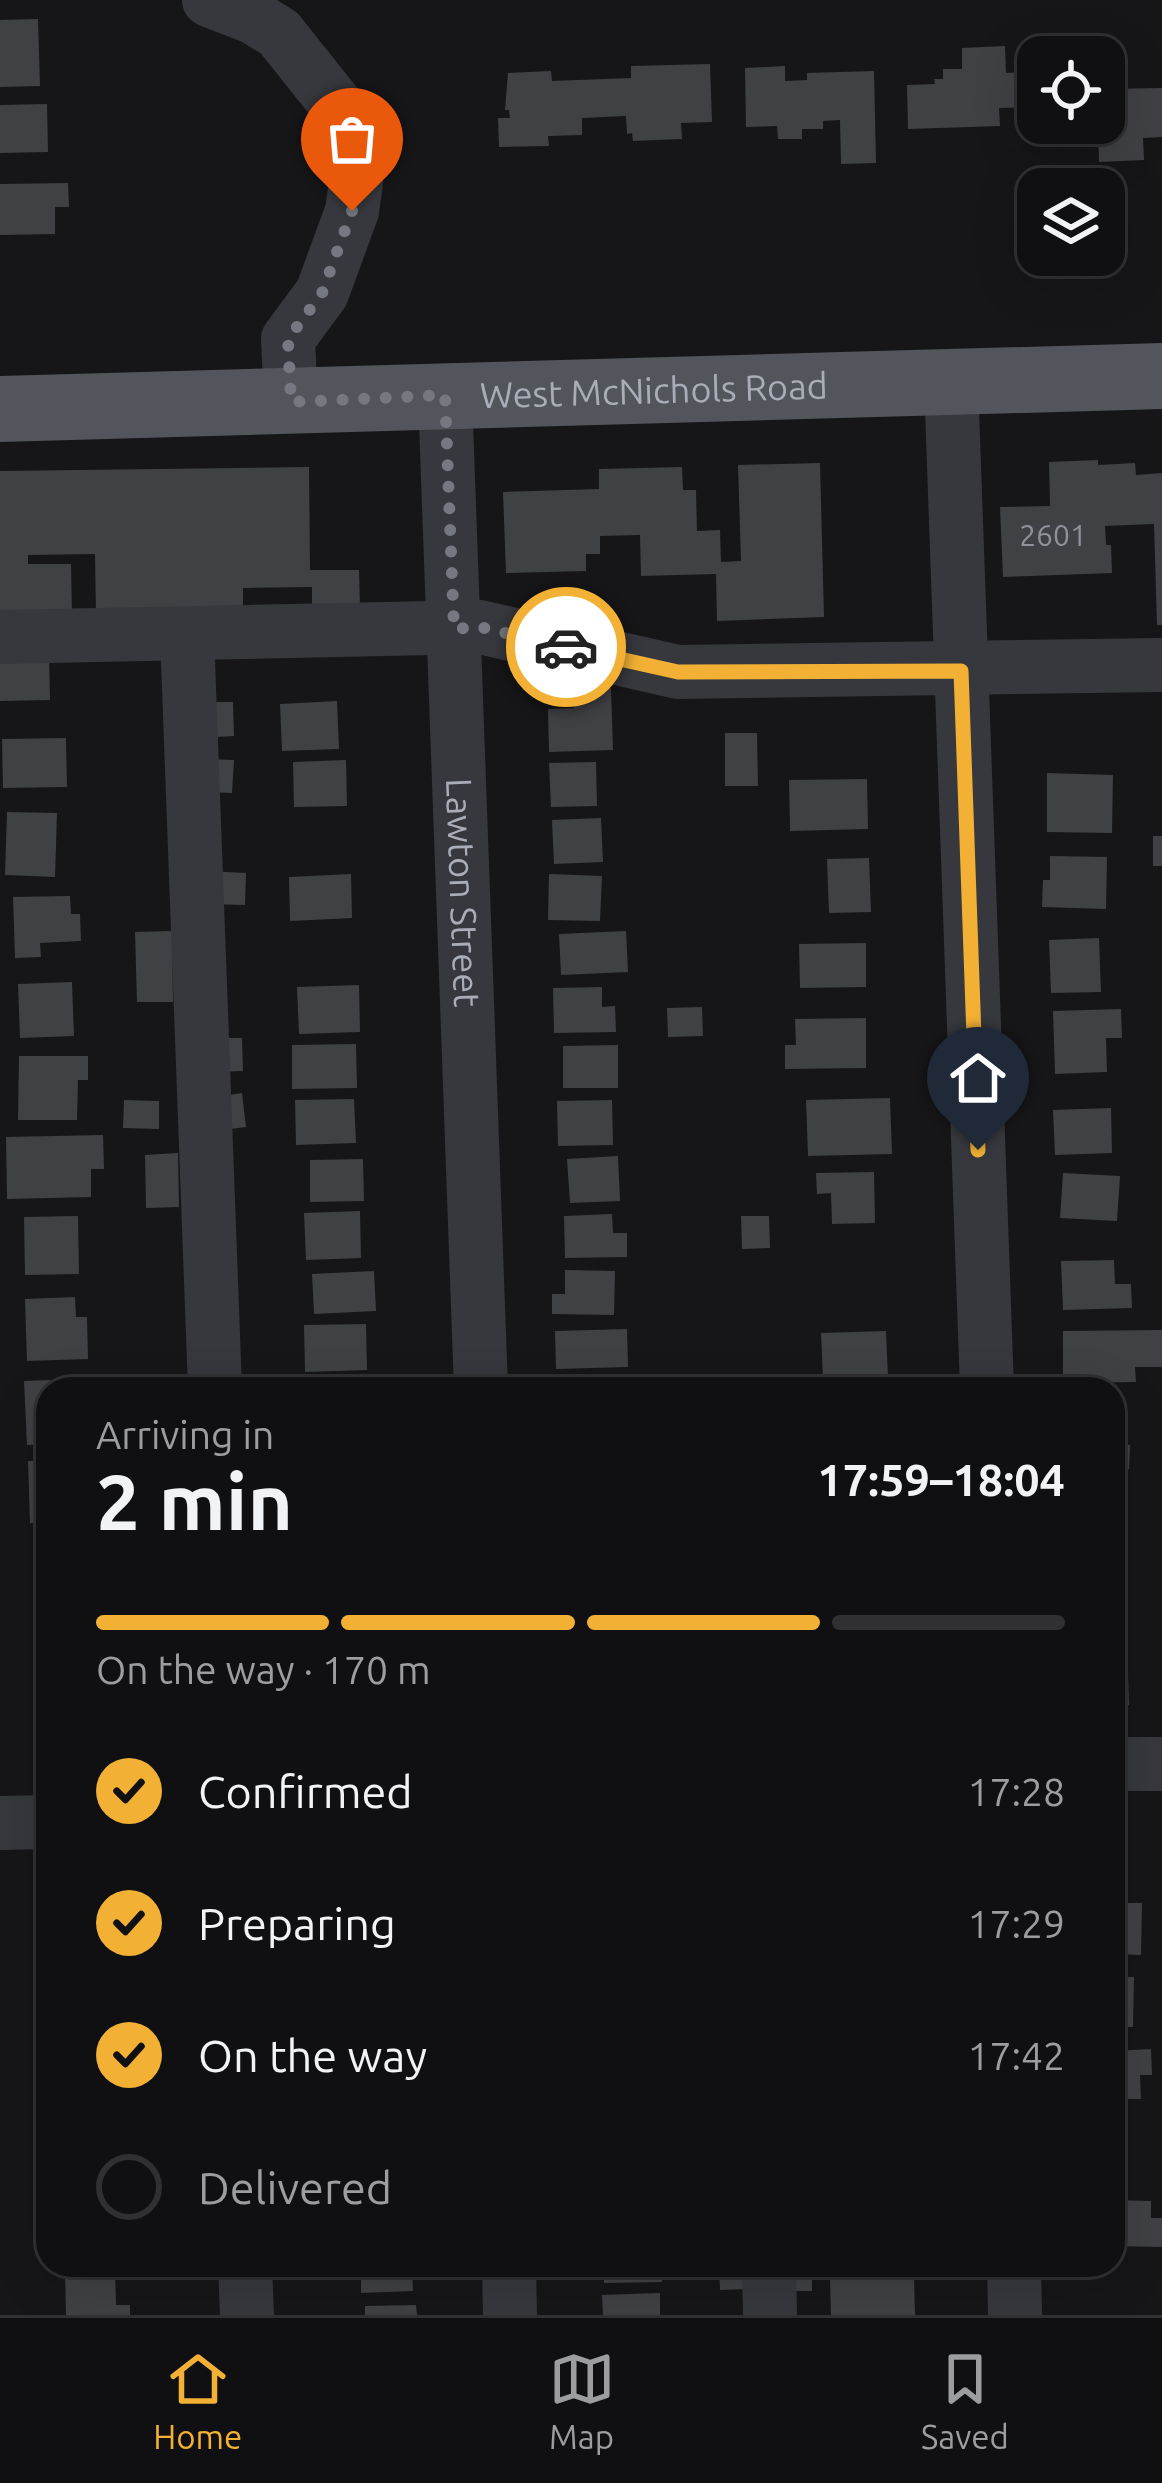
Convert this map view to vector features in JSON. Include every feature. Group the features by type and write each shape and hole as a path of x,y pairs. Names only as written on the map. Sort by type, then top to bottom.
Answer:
{"main road":[{"name":"West McNichols Road","path":"0,409 1162,376"}],"street":[{"path":"209,0 253,16 279,33 350,122 355,164 352,211 322,293 288,339 291,402"},
{"path":"951,381 987,1377"},
{"name":"Lawton Street","path":"445,395 481,1377"},
{"path":"0,637 480,627 678,672 1162,665"},
{"path":"187,634 215,1377"},
{"path":"1125,1764 1162,1763"},
{"path":"0,1823 36,1822"},
{"path":"245,2277 247,2315"},
{"path":"509,2277 510,2315"},
{"path":"769,2277 770,2315"},
{"path":"1014,2277 1016,2315"}],"building":[{"path":"38,19 40,86 0,87 0,20"},
{"path":"1005,46 1006,73 1017,73 1017,107 999,108 1000,126 908,129 907,85 935,84 934,79 943,79 943,69 962,69 962,48"},
{"path":"710,64 712,122 681,123 682,139 633,141 632,133 627,134 626,116 582,118 582,135 548,136 549,146 499,147 498,118 510,118 505,110 508,73 551,71 552,81 631,78 631,66"},
{"path":"785,66 785,81 807,80 807,73 874,71 876,163 841,164 840,120 823,121 823,129 802,129 802,139 778,139 777,126 746,127 745,68"},
{"path":"1162,88 1162,137 1143,138 1144,160 1099,162 1099,144 1125,144 1125,89"},
{"path":"47,104 48,152 0,153 0,105"},
{"path":"68,183 69,207 55,207 55,234 0,235 0,184"},
{"path":"1098,460 1098,465 1135,463 1136,475 1162,473 1162,625 1157,625 1154,524 1105,526 1112,573 1003,577 1000,507 1050,506 1049,462"},
{"path":"820,463 824,617 717,621 716,574 641,576 640,535 600,536 600,554 586,554 586,571 506,573 503,492 599,489 599,469 682,467 683,490 696,490 697,531 720,530 721,562 741,561 738,465"},
{"path":"309,467 310,570 359,570 360,608 312,609 312,587 243,588 243,611 96,615 95,554 28,555 28,564 71,564 72,615 0,616 0,471"},
{"path":"0,655 49,655 50,700 0,701"},
{"path":"574,688 611,688 613,750 549,752 548,709 574,708"},
{"path":"337,701 339,749 282,751 280,704"},
{"path":"197,702 233,702 234,736 198,738"},
{"path":"725,733 757,733 758,786 725,786"},
{"path":"66,738 67,787 3,788 2,739"},
{"path":"205,759 234,760 232,793 204,792"},
{"path":"346,760 347,806 294,807 293,762"},
{"path":"596,762 597,806 551,807 549,763"},
{"path":"1047,773 1113,775 1112,833 1047,832"},
{"path":"867,779 868,829 790,831 789,780"},
{"path":"7,812 57,813 55,877 5,875"},
{"path":"601,818 603,862 554,864 552,820"},
{"path":"1153,836 1162,836 1162,866 1153,866"},
{"path":"1050,856 1107,857 1106,909 1042,907 1043,880 1050,880"},
{"path":"869,858 871,912 829,913 827,859"},
{"path":"206,871 246,873 245,905 205,904"},
{"path":"351,874 352,918 290,921 289,877"},
{"path":"549,874 602,876 600,921 548,920"},
{"path":"70,896 71,914 80,914 81,941 40,943 41,957 15,958 13,897"},
{"path":"172,931 173,1002 137,1002 135,932"},
{"path":"626,931 628,972 561,975 559,934"},
{"path":"1099,938 1101,992 1051,993 1049,940"},
{"path":"866,943 866,987 800,988 799,944"},
{"path":"72,982 74,1036 20,1038 18,984"},
{"path":"359,985 360,1032 299,1034 297,987"},
{"path":"602,987 602,1007 615,1006 616,1032 554,1033 553,988"},
{"path":"702,1007 703,1036 668,1037 667,1008"},
{"path":"1121,1009 1122,1038 1106,1038 1107,1072 1055,1074 1053,1011"},
{"path":"866,1018 866,1068 785,1069 785,1045 796,1045 795,1019"},
{"path":"210,1038 242,1038 243,1071 210,1072"},
{"path":"356,1044 357,1088 292,1089 292,1045"},
{"path":"618,1045 618,1088 563,1088 563,1046"},
{"path":"19,1056 88,1056 88,1080 78,1080 77,1120 18,1120"},
{"path":"242,1093 246,1127 215,1131 211,1098"},
{"path":"890,1098 892,1154 808,1156 806,1100"},
{"path":"354,1099 356,1143 296,1145 295,1100"},
{"path":"124,1100 159,1101 159,1129 123,1128"},
{"path":"612,1100 613,1145 558,1146 557,1101"},
{"path":"1111,1108 1112,1153 1055,1155 1053,1110"},
{"path":"103,1135 104,1169 91,1169 91,1197 7,1199 6,1137"},
{"path":"178,1153 179,1207 146,1208 145,1155"},
{"path":"618,1156 620,1201 570,1203 567,1159"},
{"path":"363,1159 364,1201 310,1202 310,1160"},
{"path":"874,1172 875,1223 832,1224 831,1193 817,1194 816,1173"},
{"path":"1063,1173 1120,1176 1117,1221 1060,1218"},
{"path":"360,1211 361,1258 306,1260 304,1213"},
{"path":"612,1214 613,1233 627,1233 627,1257 565,1258 564,1216"},
{"path":"78,1216 79,1274 25,1275 24,1217"},
{"path":"741,1216 769,1216 770,1248 742,1249"},
{"path":"1114,1260 1115,1284 1131,1284 1132,1308 1063,1310 1061,1261"},
{"path":"565,1270 615,1271 614,1315 552,1314 552,1294 565,1294"},
{"path":"374,1271 376,1311 314,1314 312,1274"},
{"path":"75,1297 76,1317 87,1317 88,1359 27,1361 25,1299"},
{"path":"366,1324 367,1370 305,1372 304,1325"},
{"path":"627,1329 628,1367 556,1369 555,1331"},
{"path":"1162,1330 1162,1367 1135,1367 1136,1382 1125,1382 1125,1377 1063,1377 1063,1331"},
{"path":"886,1331 888,1377 823,1377 821,1333"},
{"path":"24,1381 36,1381 36,1445 27,1445"},
{"path":"1125,1445 1130,1445 1129,1469 1125,1469"},
{"path":"28,1461 36,1461 36,1523 30,1523"},
{"path":"34,1549 36,1549 36,1601"},
{"path":"1125,1645 1129,1705 1125,1705"},
{"path":"1125,1903 1142,1903 1141,1955 1125,1954"},
{"path":"1125,1977 1134,1977 1133,2027 1125,2027"},
{"path":"1151,2049 1152,2075 1140,2075 1141,2099 1125,2099 1125,2050"},
{"path":"1125,2200 1151,2201 1151,2218 1162,2218 1162,2247 1125,2246"},
{"path":"65,2277 115,2277 116,2305 130,2305 130,2315 66,2315"},
{"path":"361,2277 412,2277 413,2291 361,2293"},
{"path":"604,2277 662,2277 662,2282 604,2283"},
{"path":"719,2277 748,2277 748,2289 720,2290"},
{"path":"778,2277 812,2277 812,2291 778,2291"},
{"path":"914,2277 915,2315 831,2315 830,2278"},
{"path":"660,2293 660,2315 603,2315 602,2295"},
{"path":"416,2305 417,2315 365,2315 365,2306"}],"way so far":[{"path":"352,211 322,293 288,339 291,402 445,395 454,629 480,627 566,647"}],"route":[{"path":"566,647 678,672 961,671 978,1150"}]}
